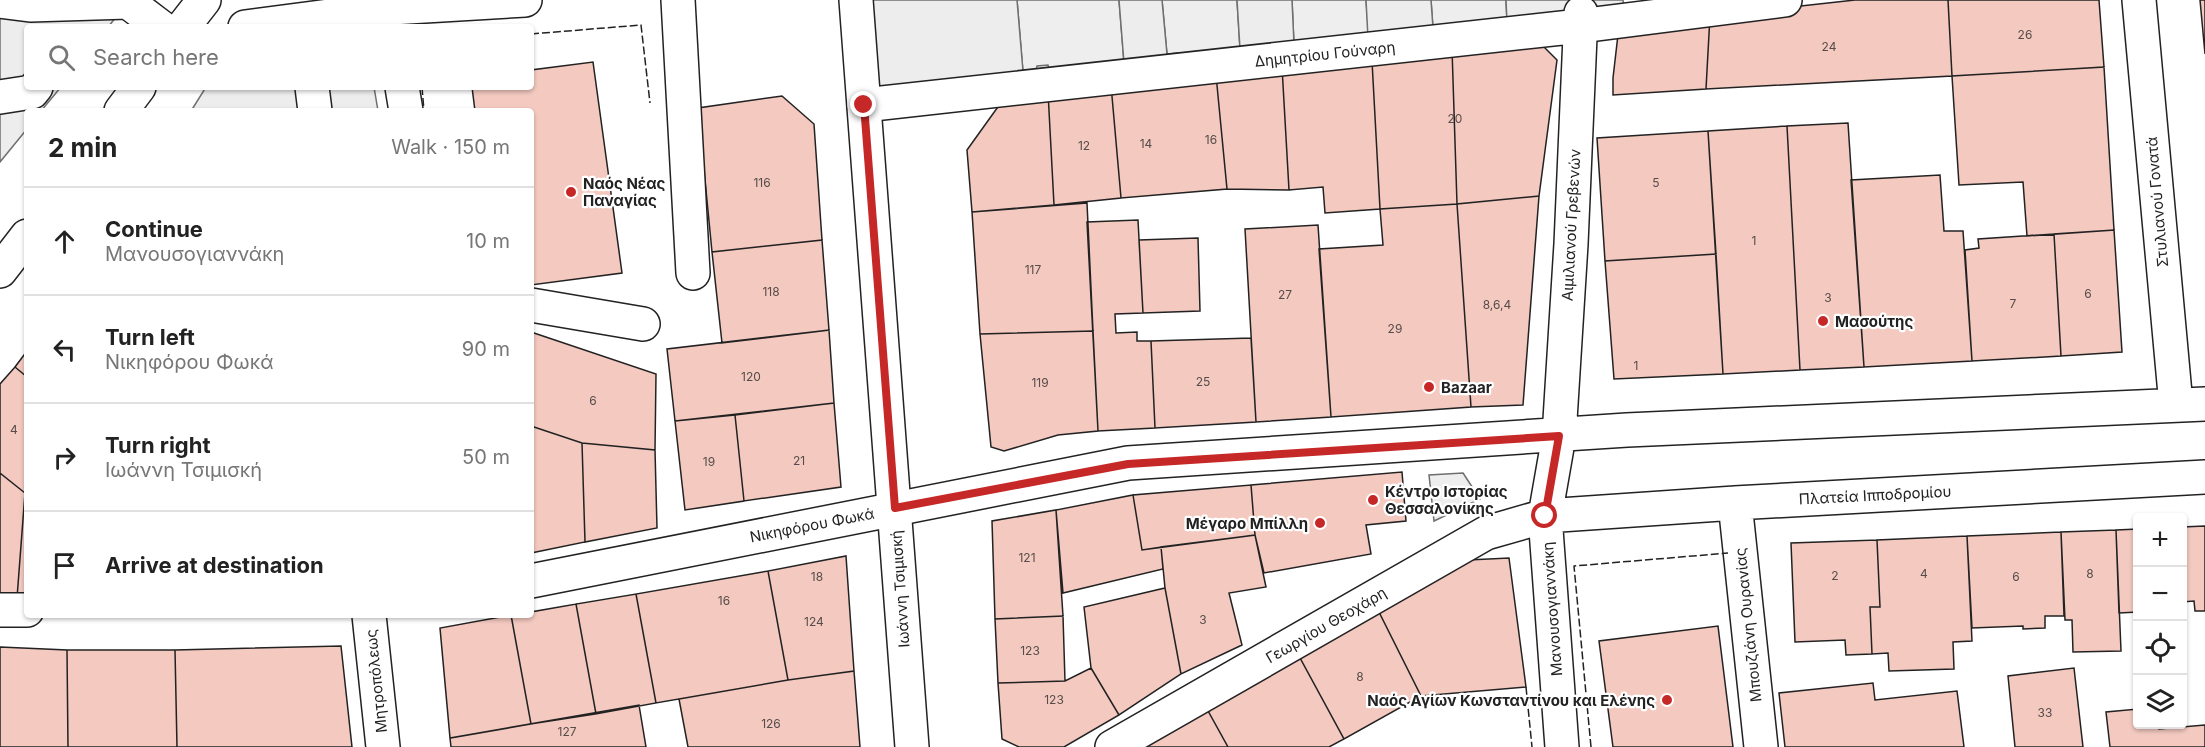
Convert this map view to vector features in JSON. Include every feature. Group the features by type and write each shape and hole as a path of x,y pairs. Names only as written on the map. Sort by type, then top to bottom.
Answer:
{"street":[{"path":"185,24 204,0"},
{"path":"260,24 305,15 392,17 525,0"},
{"path":"678,0 693,273"},
{"name":"Ιωάννη Τσιμισκή","path":"856,0 912,747"},
{"name":"Δημητρίου Γούναρη","path":"864,105 1581,19 1785,0"},
{"name":"Στυλιανού Γονατά","path":"2139,0 2190,404"},
{"path":"0,1 30,5 128,2 157,24"},
{"path":"90,24 108,2"},
{"name":"Αιμιλιανού Γρεβενών","path":"1559,436 1571,244 1581,19"},
{"path":"0,97 34,90"},
{"path":"123,108 137,90"},
{"path":"312,90 315,108"},
{"path":"402,90 406,108"},
{"path":"0,271 24,240"},
{"path":"534,305 643,324"},
{"path":"1559,436 1628,430 2190,404"},
{"name":"Νικηφόρου Φωκά","path":"534,580 1128,464 1559,436"},
{"name":"Μανουσογιαννάκη","path":"1559,436 1545,516 1562,747"},
{"name":"Πλατεία Ιπποδρομίου","path":"1545,516 2205,477"},
{"name":"Μπουζιάνη Ουρανίας","path":"1735,503 1761,747"},
{"name":"Γεωργίου Θεοχάρη","path":"1112,747 1485,532 1545,516"},
{"path":"0,609 24,610"},
{"name":"Μητροπόλεως","path":"369,618 383,747"}],"shaded area":[{"path":"0,0 130,0 110,24 24,24 24,90 58,90 44,108 24,108 24,133 0,162"},
{"path":"856,0 1017,0 1023,71 1036,71 1037,66 1048,65 1049,70 1124,63 1119,0 1162,0 1167,54 1240,49 1237,0 1292,0 1294,44 1368,38 1366,0 1431,0 1433,28 1507,22 1506,0 1623,0 1625,20 864,105"},
{"path":"1017,0 1119,0 1124,63 1023,72"},
{"path":"1162,0 1237,0 1240,49 1167,54"},
{"path":"1292,0 1366,0 1369,39 1294,44"},
{"path":"1431,0 1506,0 1507,23 1433,28"},
{"path":"204,90 374,90 378,108 193,108"},
{"path":"1463,473 1480,499 1434,521 1429,475"}],"building":[{"path":"1855,0 1948,0 1952,76 1706,89 1710,16"},
{"path":"1948,0 2099,0 2104,67 1952,76"},
{"path":"2200,0 2205,0 2205,54"},
{"path":"1710,16 1706,89 1613,95 1619,26"},
{"path":"1532,35 1557,60 1539,196 1457,204 1452,49"},
{"path":"1452,49 1457,204 1380,209 1372,61"},
{"path":"1372,61 1380,209 1325,213 1323,187 1289,190 1282,67"},
{"name":"Ναός Νέας Παναγίας","path":"593,62 622,273 534,285 534,108 475,108 472,90 534,90 534,70"},
{"path":"1282,67 1289,190 1227,189 1216,75"},
{"path":"2104,67 2114,230 2027,236 2023,182 1959,185 1952,76"},
{"path":"1216,75 1227,189 1121,198 1111,85"},
{"path":"1111,85 1121,198 1054,205 1048,92"},
{"path":"1048,92 1054,205 972,212 967,150 1005,97"},
{"path":"782,96 814,124 822,240 712,252 698,108"},
{"path":"1848,123 1864,367 1800,370 1787,126"},
{"path":"1787,126 1800,370 1723,374 1708,131"},
{"path":"1708,131 1716,254 1605,261 1597,138"},
{"path":"1940,175 1944,231 1963,231 1972,361 1864,367 1851,180"},
{"path":"1539,196 1523,405 1471,407 1457,204"},
{"path":"1087,203 1093,331 980,334 972,212"},
{"path":"1457,204 1471,407 1331,417 1319,249 1383,245 1380,209"},
{"path":"1138,220 1143,313 1115,314 1116,333 1137,332 1137,341 1151,341 1155,428 1098,431 1087,222"},
{"path":"1318,225 1331,417 1256,422 1245,229"},
{"path":"2114,230 2122,352 2061,356 2054,234"},
{"path":"2054,234 2061,356 1972,361 1965,250 1979,248 1978,239"},
{"path":"1198,238 1200,311 1143,313 1139,240"},
{"path":"822,240 829,330 722,343 712,252"},
{"path":"1716,254 1723,374 1614,379 1605,261"},
{"path":"829,330 834,403 675,421 667,349"},
{"path":"1093,331 1098,431 1058,435 1004,451 991,447 980,334"},
{"path":"534,333 656,374 655,450 582,443 534,427"},
{"path":"1251,338 1256,422 1155,428 1151,341"},
{"path":"24,355 24,374 15,367"},
{"path":"15,367 24,374 24,492 0,473 0,384"},
{"path":"834,403 841,487 744,501 735,415"},
{"path":"735,415 744,501 685,510 675,421"},
{"path":"534,427 582,443 585,542 534,552"},
{"path":"582,443 655,450 657,528 585,542"},
{"name":"Μέγαρο Μπίλλη","path":"1402,472 1406,521 1366,525 1371,554 1264,573 1255,535 1251,485"},
{"path":"0,473 24,492 24,506 17,598 0,597"},
{"path":"1251,485 1255,535 1142,550 1133,495"},
{"path":"1133,495 1142,550 1161,547 1163,569 1063,593 1056,510"},
{"path":"24,506 24,598 17,598"},
{"path":"1056,510 1063,616 995,619 992,521"},
{"path":"2205,526 2205,611 2195,611 2194,601 2187,602 2187,527"},
{"path":"2133,529 2133,612 2119,613 2116,530"},
{"path":"2116,530 2121,651 2073,652 2072,620 2065,620 2061,532"},
{"path":"2061,532 2064,616 2045,616 2045,628 2023,629 2023,626 1972,628 1967,536"},
{"path":"1255,535 1266,587 1229,593 1242,645 1181,674 1165,588 1161,547"},
{"path":"1967,536 1972,641 1953,642 1954,669 1889,671 1888,653 1872,654 1870,607 1880,607 1877,540"},
{"path":"1877,540 1880,607 1870,607 1872,654 1846,655 1845,640 1795,642 1791,543"},
{"path":"846,556 854,671 788,680 768,571"},
{"path":"1509,558 1526,687 1421,696 1379,612 1468,560"},
{"path":"768,571 788,680 656,703 636,594"},
{"path":"1165,588 1181,674 1119,715 1091,668 1084,607"},
{"path":"636,594 656,703 596,714 576,604"},
{"path":"576,604 596,714 531,724 512,618 534,618 534,611"},
{"path":"1379,612 1421,696 1344,739 1299,656"},
{"path":"1063,616 1065,681 998,683 995,619"},
{"path":"495,618 512,618 531,724 450,738 440,628"},
{"name":"Ναός Αγίων Κωνσταντίνου και Ελένης","path":"1718,626 1733,747 1613,747 1599,641"},
{"path":"341,646 352,747 177,747 175,650"},
{"path":"0,647 67,650 68,747 0,747"},
{"path":"67,650 175,650 177,747 68,747"},
{"path":"1299,656 1344,739 1329,747 1228,747 1207,709"},
{"path":"1091,668 1119,715 1064,747 1019,747 1002,739 998,683 1065,681"},
{"path":"2074,668 2083,747 2015,747 2008,676"},
{"path":"854,671 860,747 688,747 679,699"},
{"path":"1873,683 1875,700 1957,691 1964,747 1785,747 1779,693"},
{"path":"639,705 646,747 451,747 450,738"},
{"path":"1207,709 1228,747 1138,747"},
{"path":"2133,709 2133,729 2187,729 2187,727 2205,725 2205,747 2110,747 2106,712"}],"fence":[{"path":"534,34 641,25 650,103"},
{"path":"422,90 424,108"},
{"path":"1591,747 1574,566 1728,553"},
{"path":"1526,687 1532,747"}],"place":[{"name":"Ναός Νέας Παναγίας","path":"571,192"},
{"name":"Μασούτης","path":"1823,321"},
{"name":"Bazaar","path":"1429,387"},
{"name":"Κέντρο Ιστορίας Θεσσαλονίκης","path":"1373,500"},
{"name":"Μέγαρο Μπίλλη","path":"1320,523"},
{"name":"Ναός Αγίων Κωνσταντίνου και Ελένης","path":"1667,700"}],"route":[{"path":"864,105 895,508 1086,471 1172,459 1559,436 1545,516"}]}
